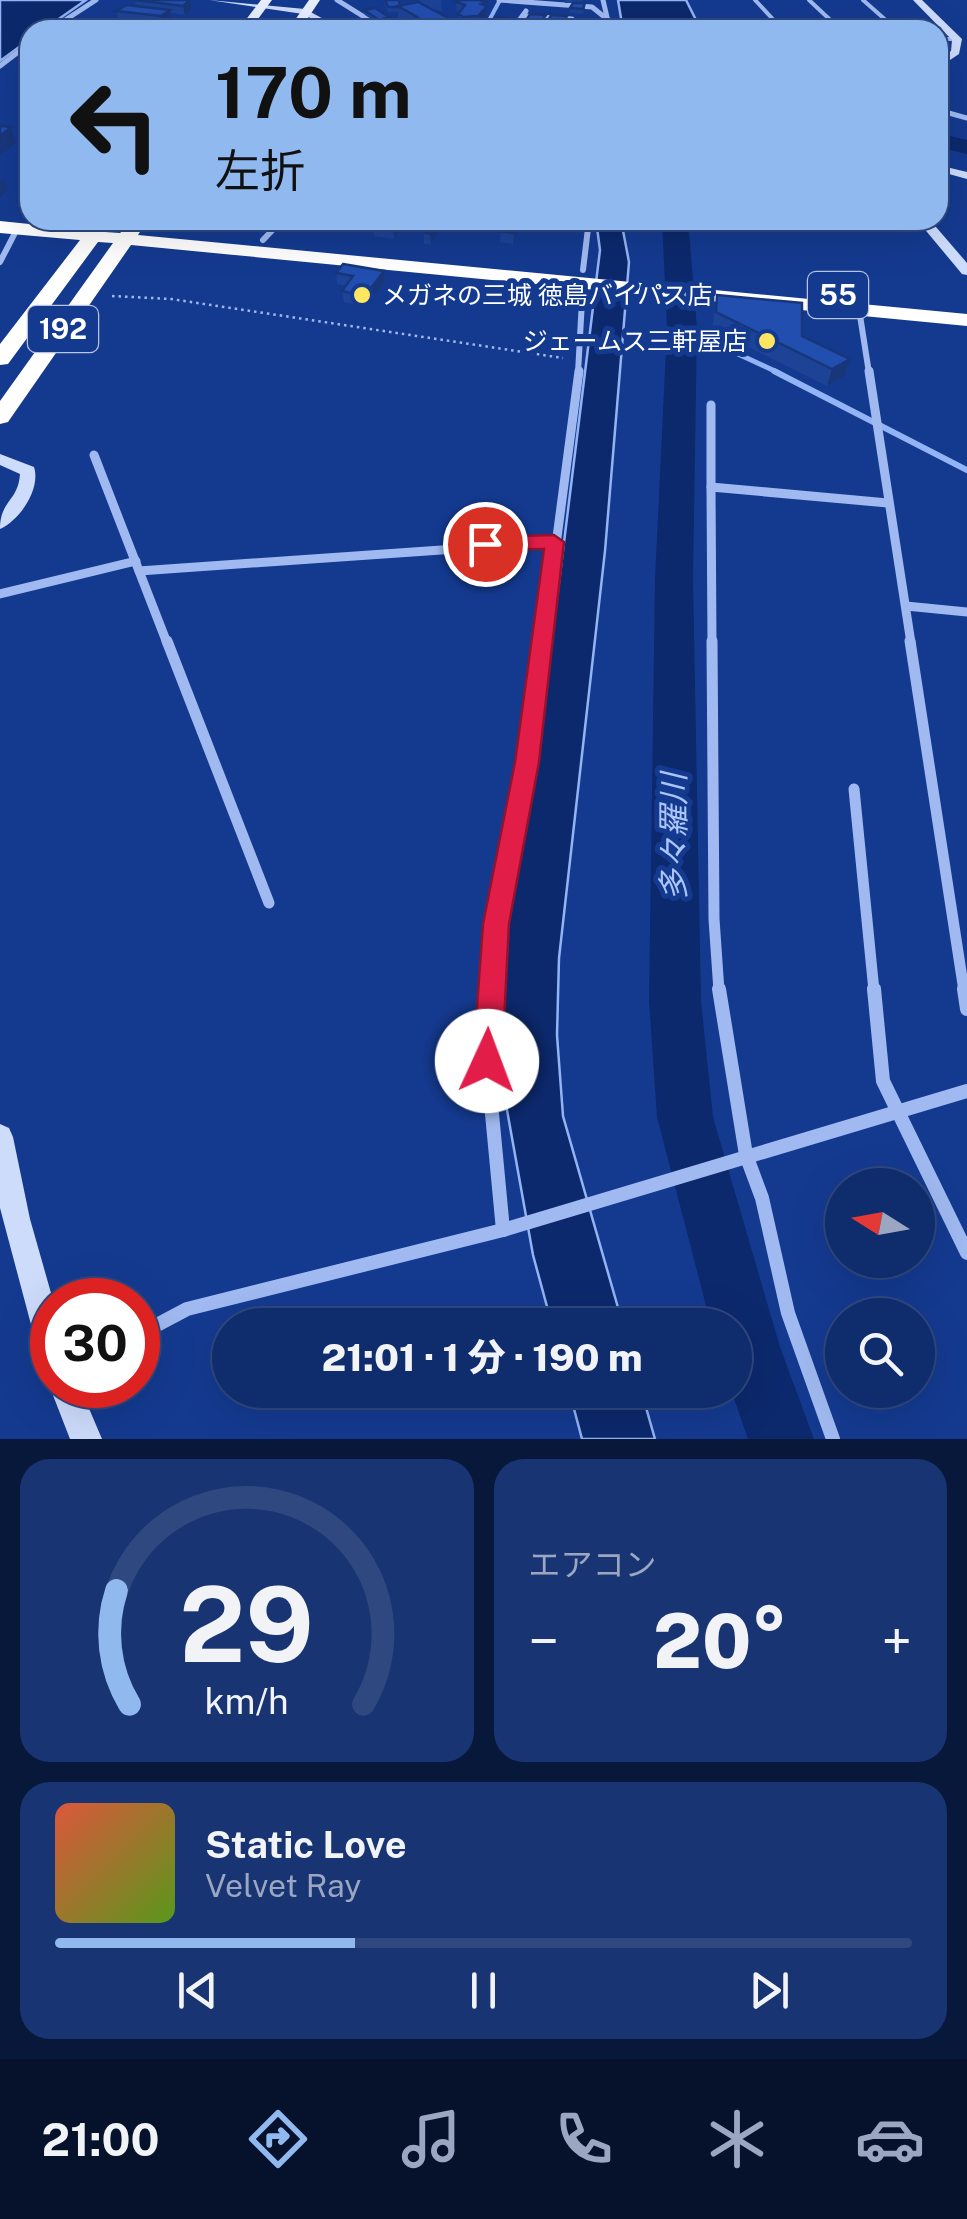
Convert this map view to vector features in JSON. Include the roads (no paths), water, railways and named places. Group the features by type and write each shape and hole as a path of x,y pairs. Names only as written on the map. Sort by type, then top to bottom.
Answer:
{"highway":[{"name":"55","path":"0,214 16,224"},
{"name":"192","path":"0,359 97,230"},
{"name":"192","path":"0,416 132,230"},
{"name":"55","path":"142,230 586,277 967,308"},
{"name":"55","path":"145,230 586,277"},
{"name":"55","path":"710,288 967,320"}],"main road":[{"path":"300,20 314,0"}],"street":[{"path":"65,20 96,0"},
{"path":"213,0 264,3 305,12 320,20"},
{"path":"336,0 369,20"},
{"path":"499,0 592,7 606,19"},
{"path":"603,0 606,19"},
{"path":"917,0 937,20"},
{"path":"521,20 531,2"},
{"path":"524,16 572,20"},
{"path":"0,262 16,224"},
{"path":"264,240 273,230"},
{"path":"503,1230 487,1061 489,992 496,924 527,762 578,360 589,230"},
{"path":"932,230 967,271"},
{"path":"859,309 967,1009"},
{"path":"711,405 716,964 721,1018 739,1157 762,1198 788,1313 832,1439"},
{"path":"94,455 269,904"},
{"path":"0,459 28,470 30,481 24,496 0,523"},
{"path":"711,487 888,503"},
{"path":"0,594 138,566 522,540 554,542"},
{"path":"906,606 967,612"},
{"path":"854,789 883,1082 967,1253"},
{"path":"160,1323 187,1309 503,1230 655,1180 900,1114 967,1091"},
{"path":"1,1145 33,1278"},
{"path":"73,1408 86,1439"}],"lane":[{"path":"756,0 774,20"},
{"path":"809,0 830,20"},
{"path":"863,0 886,20"}],"water":[{"path":"0,0 86,0 57,20 20,20 20,46 0,61"},
{"path":"618,0 686,0 696,20 621,20"},
{"path":"597,230 623,230 629,262 605,551 559,958 557,1035 563,1116 618,1308 547,1308 533,1255 500,1071 508,926 548,672 600,250"},
{"path":"574,1408 646,1408 655,1439 582,1439"}],"waterway":[{"path":"489,20 500,0"},
{"path":"948,142 967,147"},
{"name":"多々羅川","path":"676,230 682,328 674,579 675,1001 685,1117 748,1347 781,1439"},
{"path":"682,328 779,373"},
{"path":"774,371 967,470"}],"place":[{"name":"メガネの三城 徳島バイパス店","path":"362,295"},
{"name":"ジェームス三軒屋店","path":"767,341"}]}
